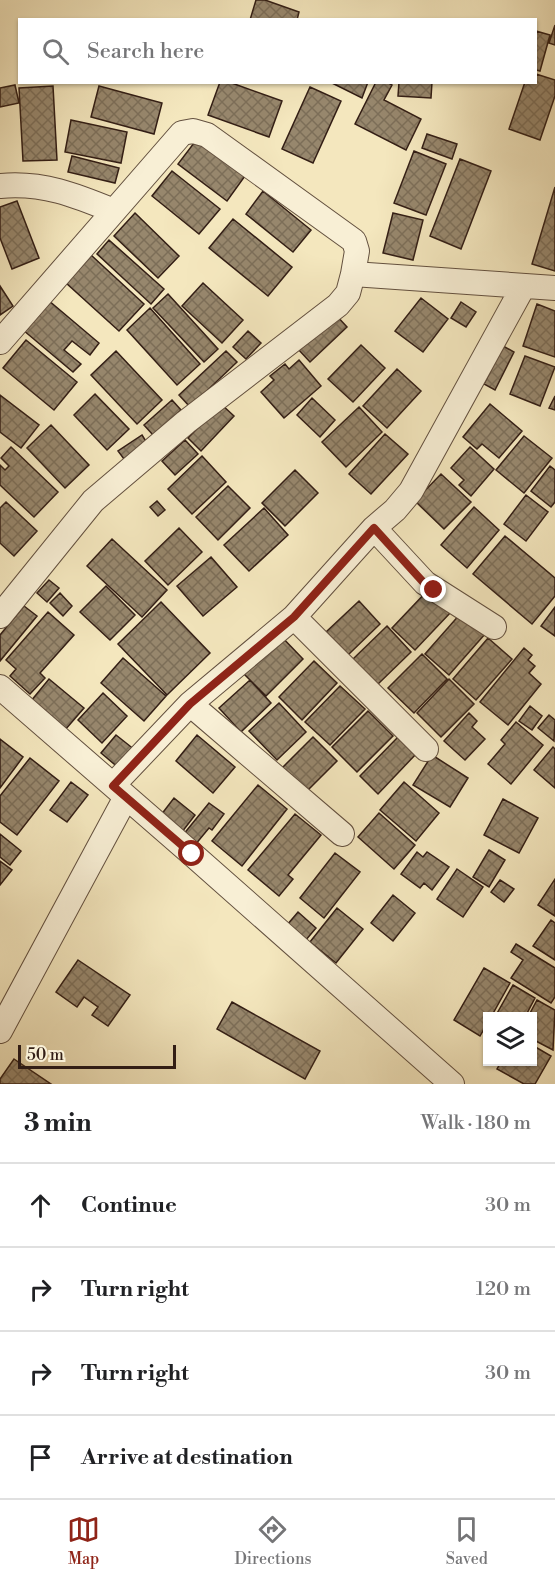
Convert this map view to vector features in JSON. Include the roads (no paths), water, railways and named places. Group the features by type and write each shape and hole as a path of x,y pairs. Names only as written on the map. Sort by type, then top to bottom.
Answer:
{"street":[{"path":"0,342 182,133 193,131 207,135 354,241 357,250 348,293 338,305 186,422 93,501 0,616"},
{"path":"0,186 17,184 48,187 114,211"},
{"path":"353,274 555,288"},
{"path":"0,1031 120,791 190,704 294,617 374,528 395,510 411,491 523,287"},
{"path":"374,528 424,583 494,627"},
{"path":"294,617 426,749"},
{"path":"0,687 452,1084"},
{"path":"190,704 342,834"}]}
